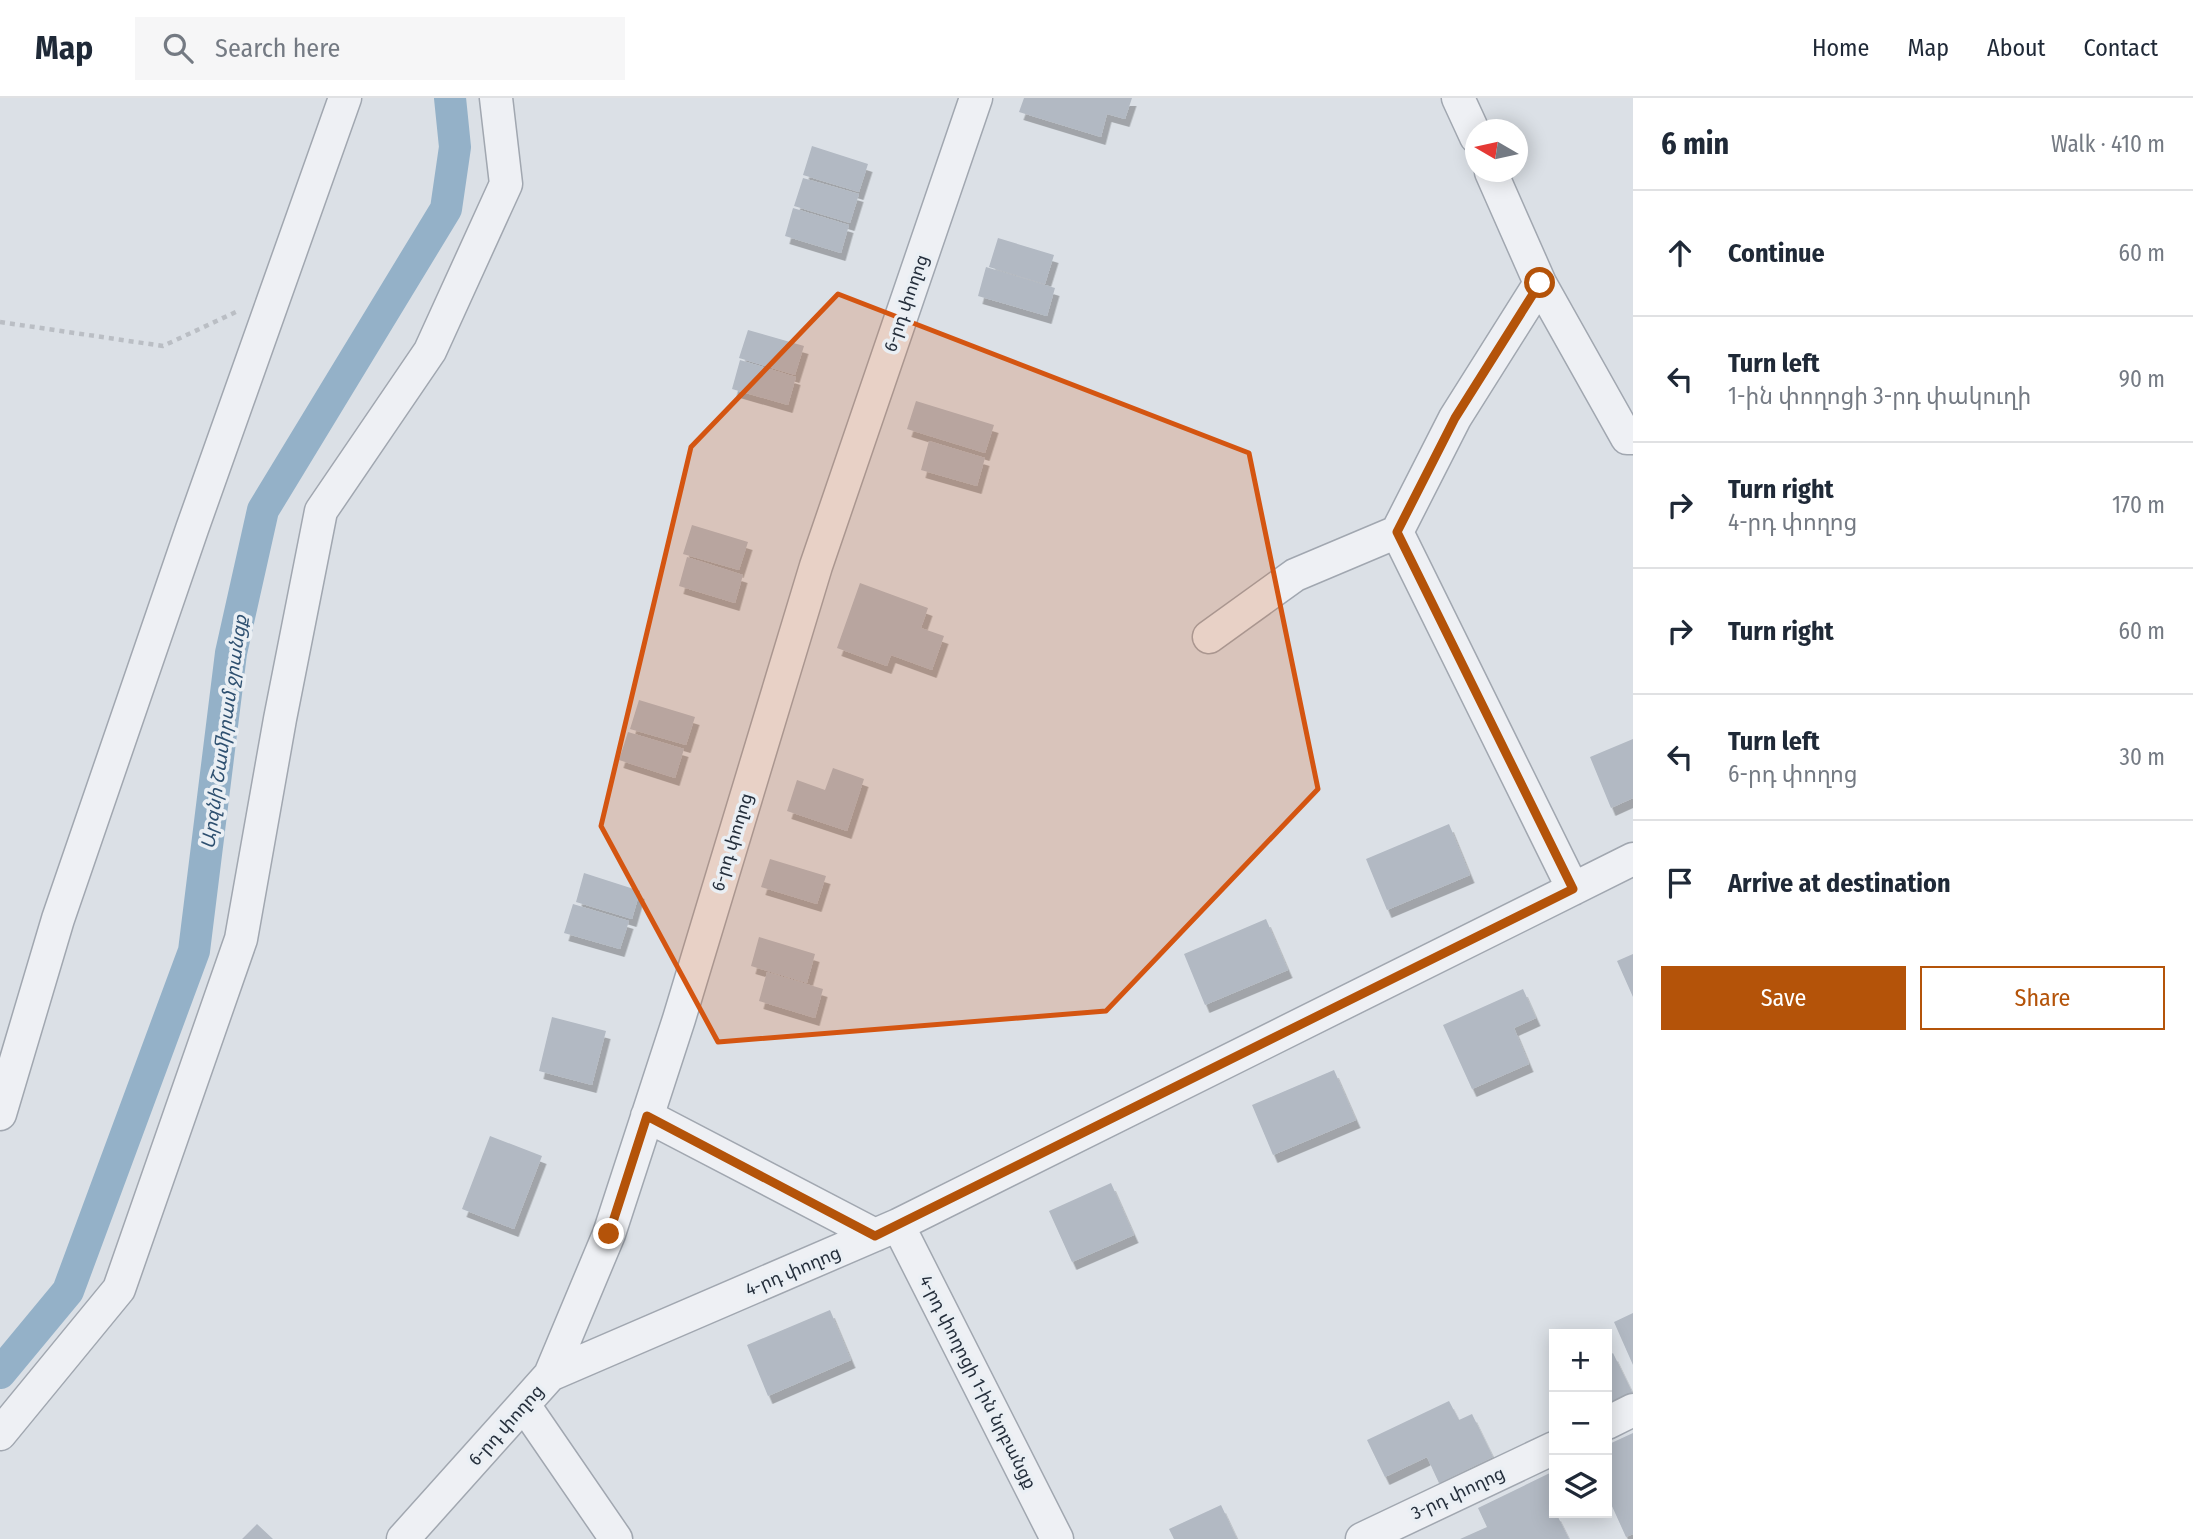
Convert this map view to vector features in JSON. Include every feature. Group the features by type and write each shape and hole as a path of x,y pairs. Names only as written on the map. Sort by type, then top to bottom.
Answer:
{"street":[{"path":"0,1114 58,919 187,542 345,98"},
{"path":"0,1434 119,1289 241,939 279,719 321,511 430,351 506,184 496,98"},
{"name":"6-րդ փողոց","path":"403,1539 550,1376 609,1234 679,1019 817,566 976,98"},
{"path":"1458,98 1467,119"},
{"path":"1495,182 1540,283 1627,438 1633,438"},
{"path":"1209,636 1295,575 1397,532 1455,418 1540,283"},
{"path":"1397,532 1573,889"},
{"name":"4-րդ փողոց","path":"550,1376 886,1230 1633,859"},
{"path":"647,1116 886,1230"},
{"name":"4-րդ փողոցի 1-ին նրբանցք","path":"886,1230 1057,1539"},
{"path":"524,1405 617,1539"},
{"path":"1612,1420 1633,1410"},
{"name":"3-րդ փողոց","path":"1363,1539 1549,1450"}],"path":[{"path":"0,322 163,346 276,292"}],"highlighted area":[{"path":"838,294 1249,453 1318,789 1106,1011 718,1042 601,826 691,447"}],"building":[{"path":"1024,98 1132,98 1125,119 1107,114 1101,137 1019,112"},
{"path":"812,146 868,164 859,192 803,175"},
{"path":"803,178 859,194 850,223 794,206"},
{"path":"793,208 849,225 841,253 785,236"},
{"path":"998,238 1054,255 1045,284 989,267"},
{"path":"986,267 1055,288 1047,316 978,296"},
{"path":"748,330 804,346 795,375 739,358"},
{"path":"740,360 796,377 788,405 732,389"},
{"path":"916,401 994,425 985,453 907,429"},
{"path":"929,441 985,458 977,486 921,470"},
{"path":"692,525 748,542 739,570 683,554"},
{"path":"687,557 743,575 735,603 679,586"},
{"path":"860,583 928,608 921,628 944,636 932,670 891,655 887,666 837,648"},
{"path":"639,700 695,717 686,745 630,729"},
{"path":"628,732 684,749 675,778 619,760"},
{"path":"1633,739 1633,798 1611,808 1590,757"},
{"path":"833,768 864,779 847,831 787,811 797,780 825,790"},
{"path":"1449,824 1470,875 1387,910 1366,859"},
{"path":"770,859 826,876 817,904 761,887"},
{"path":"584,873 640,891 632,919 576,902"},
{"path":"573,904 629,921 620,949 564,933"},
{"path":"1266,919 1288,970 1205,1005 1184,954"},
{"path":"759,937 815,954 807,983 751,966"},
{"path":"1633,954 1633,997 1617,961"},
{"path":"767,972 823,989 815,1018 759,1001"},
{"path":"1523,989 1536,1018 1514,1028 1529,1064 1472,1089 1443,1025"},
{"path":"552,1017 606,1031 592,1085 539,1071"},
{"path":"1334,1070 1356,1120 1273,1155 1252,1105"},
{"path":"490,1136 542,1156 514,1229 462,1209"},
{"path":"1111,1183 1134,1235 1072,1262 1049,1211"},
{"path":"830,1310 851,1360 768,1396 747,1345"},
{"path":"1633,1313 1633,1365 1614,1322"},
{"path":"1612,1354 1633,1394 1612,1404 1612,1392"},
{"path":"1449,1401 1459,1420 1472,1414 1493,1457 1439,1483 1427,1457 1385,1477 1367,1440"},
{"path":"1633,1433 1633,1534 1626,1537 1612,1506 1612,1443"},
{"path":"1549,1473 1549,1518 1558,1518 1569,1539 1460,1539 1487,1527 1478,1508"},
{"path":"1221,1505 1237,1539 1174,1539 1169,1529"},
{"path":"257,1524 273,1539 242,1539"}],"waterway":[{"name":"Արզնի Շամիրամ ջրանցք","path":"0,1373 68,1291 194,951 231,653 263,510 446,209 455,147 450,98"}],"route":[{"path":"609,1234 647,1116 875,1236 1573,889 1397,532 1455,418 1540,283"}]}
